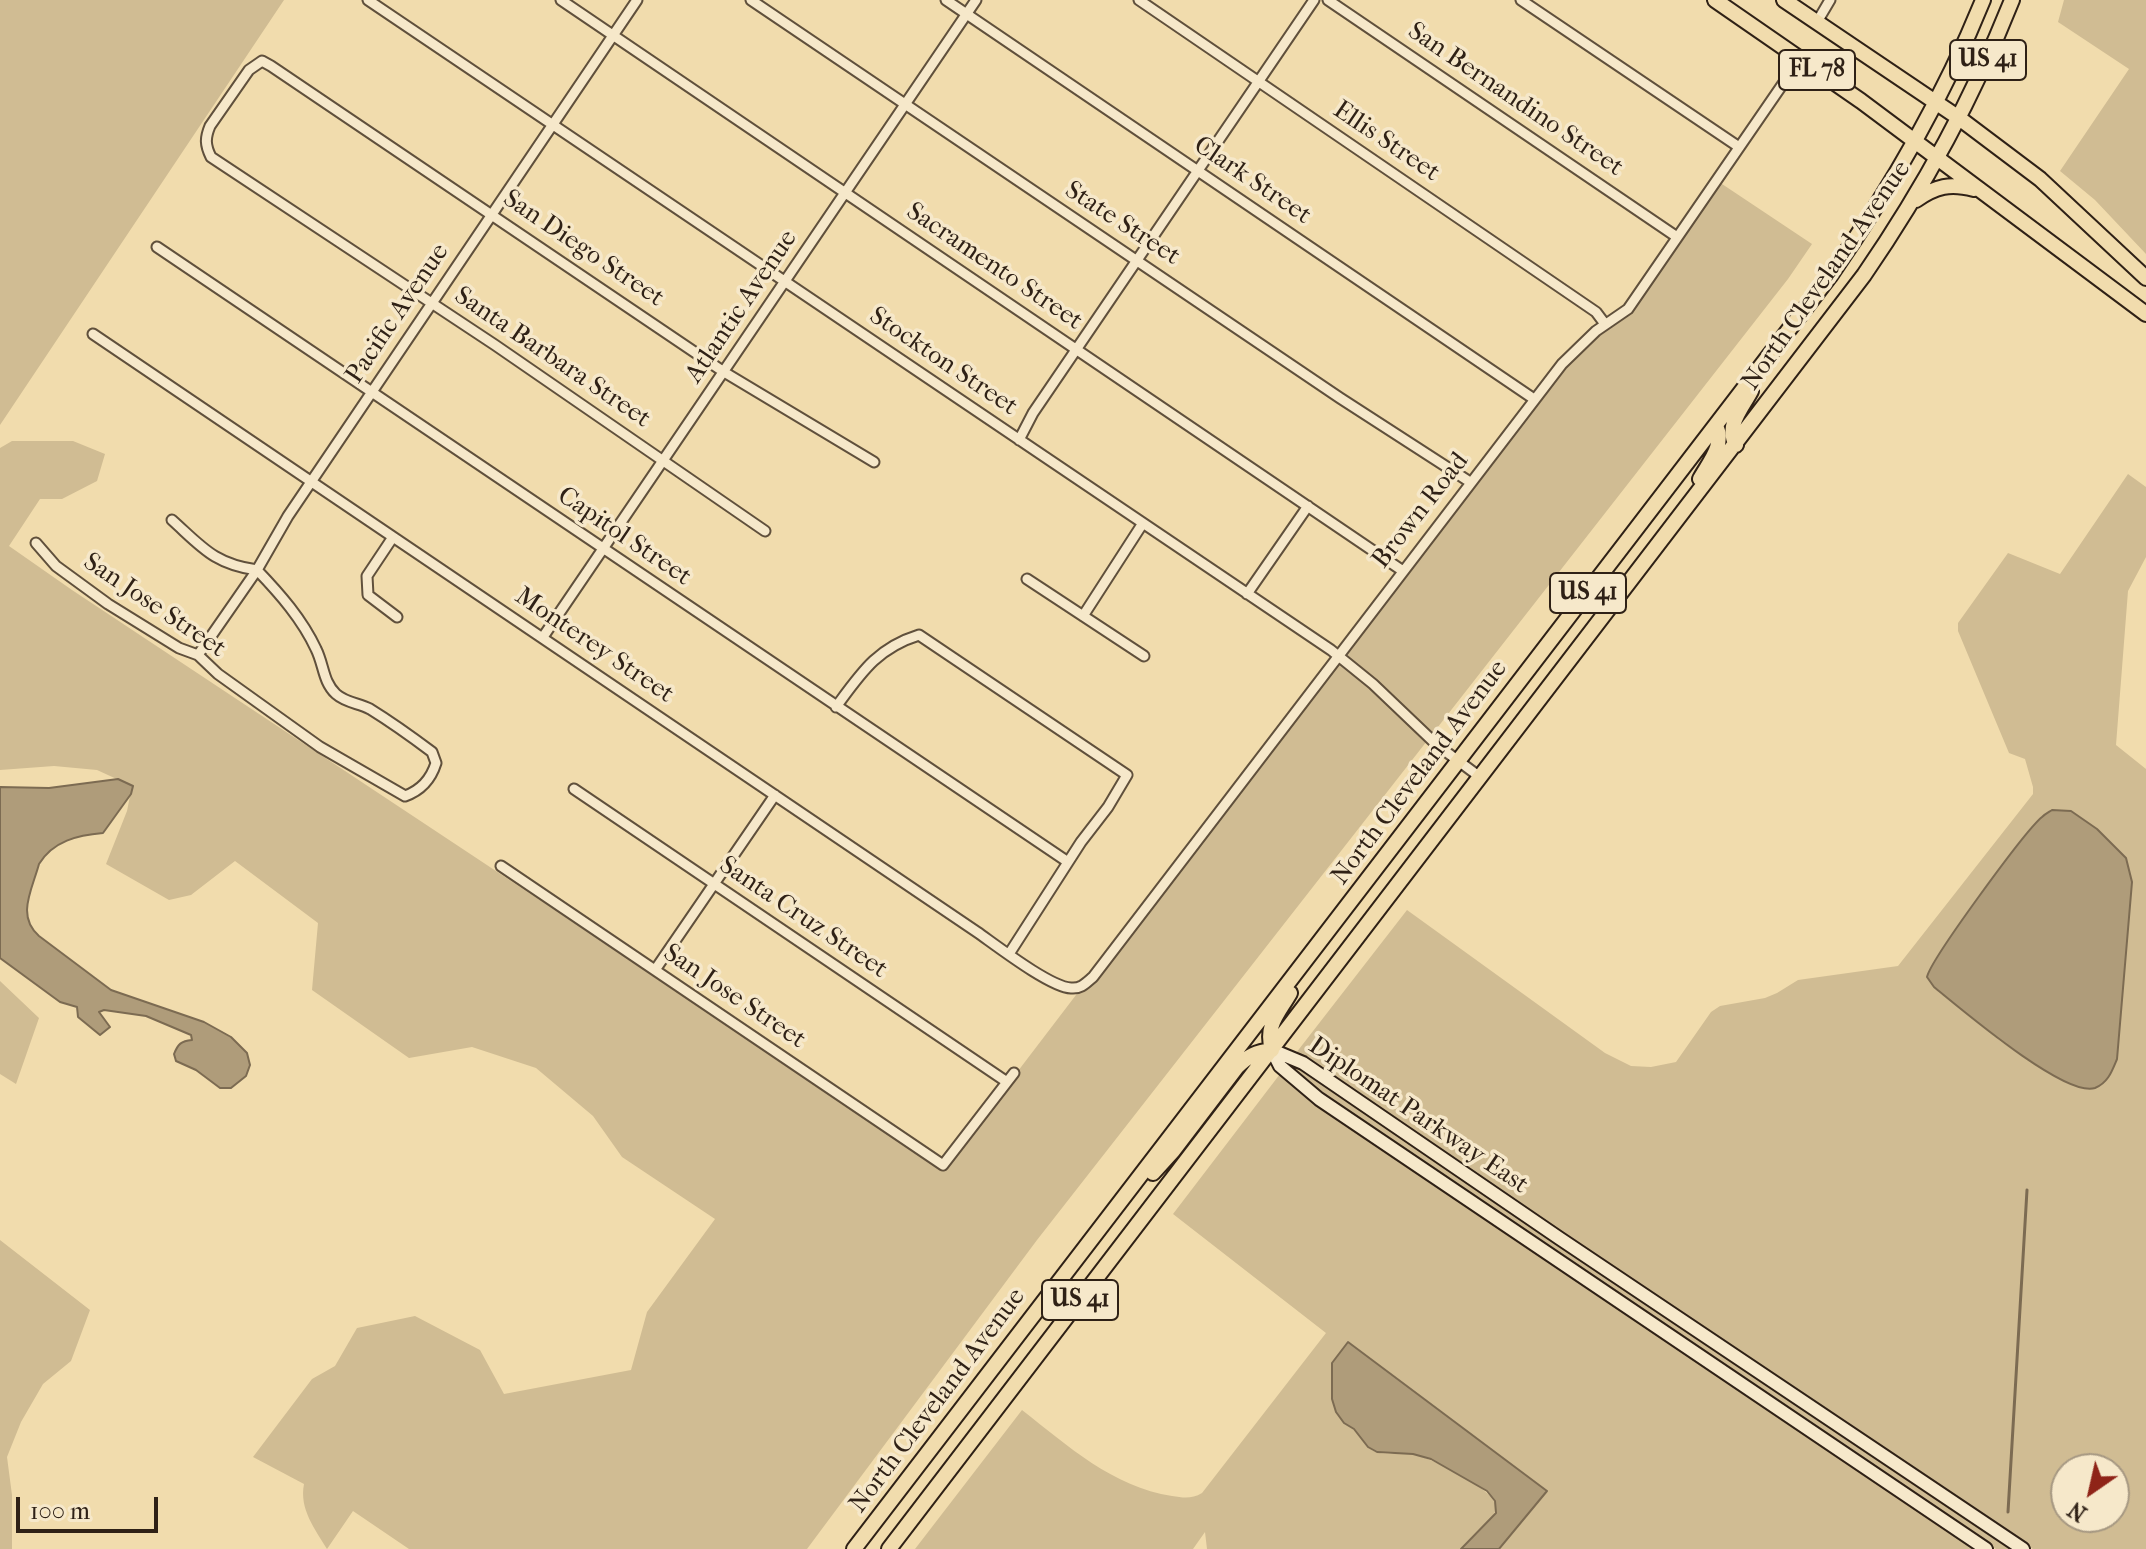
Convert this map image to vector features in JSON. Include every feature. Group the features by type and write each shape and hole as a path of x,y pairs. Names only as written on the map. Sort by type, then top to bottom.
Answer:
{"main road":[{"name":"FL 78","path":"1715,0 1917,141 2146,314"},
{"name":"FL 78","path":"1784,0 1959,118 2043,181 2146,278"},
{"name":"North Cleveland Avenue","path":"854,1549 1855,240 1917,141 1983,0"},
{"name":"North Cleveland Avenue","path":"889,1549 1864,275 1938,158 1994,47 2012,0"},
{"path":"1910,205 1932,189 1945,185 1983,191"},
{"path":"1736,445 1732,439 1734,420 1784,336"},
{"path":"1674,525 1719,446 1720,434 1716,425"},
{"path":"1095,1234 1173,1151 1246,1057 1272,1050 1269,1029 1321,941"},
{"name":"Diplomat Parkway East","path":"1272,1050 1280,1066 1319,1099 1986,1549"},
{"name":"Diplomat Parkway East","path":"1272,1050 1303,1063 2023,1549"}],"street":[{"name":"Stockton Street","path":"368,0 1338,655 1480,777"},
{"name":"Sacramento Street","path":"561,0 1403,571"},
{"name":"Pacific Avenue","path":"198,655 257,570 288,516 637,0"},
{"name":"State Street","path":"751,0 904,106 1470,482"},
{"name":"Clark Street","path":"946,0 1534,399"},
{"name":"Atlantic Avenue","path":"543,637 976,0"},
{"name":"Ellis Street","path":"1139,0 1596,312 1605,324"},
{"path":"1019,440 1033,413 1314,0"},
{"name":"San Bernandino Street","path":"1328,0 1677,237"},
{"path":"1521,0 1739,147"},
{"path":"1817,22 1830,0"},
{"name":"Brown Road","path":"1073,989 1093,977 1562,364 1605,324 1619,318 1628,309 1800,59"},
{"name":"Santa Barbara Street","path":"271,66 262,61 249,70 210,126 205,136 211,157 432,303 765,531"},
{"name":"San Diego Street","path":"271,66 724,372 874,462"},
{"name":"Capitol Street","path":"157,247 1068,862"},
{"name":"Monterey Street","path":"93,334 1009,954 1058,985 1073,989"},
{"path":"1247,594 1308,506"},
{"path":"172,520 221,562 257,570"},
{"path":"1083,616 1143,523"},
{"path":"393,537 367,576 368,595 397,617"},
{"name":"San Jose Street","path":"36,543 56,566 108,604 179,648 198,655 218,674 320,747 405,796 415,793 432,774 436,763 432,752 368,708 343,700 335,693 324,676 322,661 307,633 291,608 257,570"},
{"path":"1027,579 1144,656"},
{"path":"836,707 868,664 903,640 919,635 1127,775 1009,954"},
{"name":"Santa Cruz Street","path":"574,789 1007,1082"},
{"path":"655,970 775,795"},
{"name":"San Jose Street","path":"501,866 943,1165 1007,1082"},
{"path":"1007,1082 1014,1073"}],"shaded area":[{"path":"0,0 284,0 0,425"},
{"path":"2064,0 2146,0 2146,254 2095,200 2060,171 2129,69 2058,22"},
{"path":"1713,178 1812,244 1788,279 1037,1240 807,1549 409,1549 353,1511 327,1549 306,1510 304,1484 253,1457 312,1379 335,1366 357,1328 415,1316 480,1350 504,1394 631,1370 647,1312 715,1219 622,1157 593,1116 536,1068 472,1047 409,1058 312,990 318,923 235,861 191,895 169,900 106,864 127,811 132,786 97,770 54,766 0,770 0,448 12,441 73,441 105,454 97,481 62,499 40,499 9,546 944,1168 1555,367 1635,296"},
{"path":"2128,474 2146,487 2146,557 2128,591 2116,745 2146,769 2146,1549 2033,1549 1296,1053 1407,910 1605,1053 1631,1066 1651,1067 1676,1062 1711,1012 1720,1006 1765,998 1798,980 1898,966 2033,794 2025,759 2009,753 1958,631 1958,623 2008,553 2060,574","holes":["2042,817 2041,1068 2000,1041 1927,977 1936,958"]},
{"path":"118,779 133,786 131,794 103,833 67,841 51,850 39,864 28,902 28,920 39,936 111,990 204,1022 231,1037 247,1053 250,1065 246,1076 231,1088 220,1088 196,1070 176,1061 174,1054 177,1048 183,1042 192,1040 191,1035 146,1016 104,1010 99,1012 110,1027 100,1035 78,1017 77,1007 60,1002 0,958 0,787 49,788"},
{"path":"2052,810 2071,811 2097,829 2126,858 2132,882 2117,1059 2106,1080 2095,1088 2081,1087 2038,1066 1966,1013 1934,987 1927,977 1944,946 1999,869 2032,827"},
{"path":"0,981 39,1018 16,1084 0,1074"},
{"path":"1289,1062 2014,1549 1996,1549 1322,1095 1287,1066"},
{"path":"1280,1074 1316,1104 1976,1549 1499,1549 1546,1491 1332,1364 1335,1407 1369,1448 1378,1453 1420,1456 1460,1474 1493,1500 1496,1507 1492,1517 1461,1549 1207,1549 1205,1532 1193,1549 915,1549 1022,1410 1092,1463 1130,1484 1188,1498 1202,1493 1326,1333 1173,1214"},
{"path":"0,1240 90,1310 71,1361 43,1384 21,1422 7,1457 12,1495 12,1549 0,1549"},
{"path":"1348,1342 1547,1491 1499,1549 1461,1549 1496,1513 1495,1501 1487,1491 1431,1459 1413,1454 1377,1452 1344,1423 1332,1399 1332,1363"}],"waterway":[{"path":"2008,1512 2027,1190"}]}
